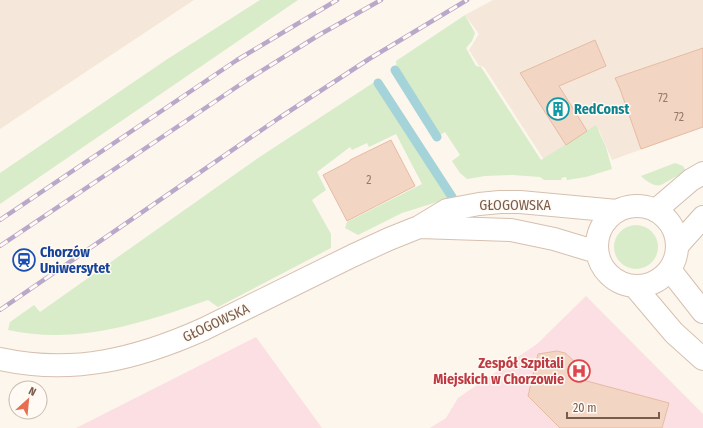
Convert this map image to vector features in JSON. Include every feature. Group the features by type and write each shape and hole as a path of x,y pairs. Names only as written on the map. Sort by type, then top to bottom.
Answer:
{"street":[{"path":"656,210 691,180 703,173"},
{"name":"GŁOGOWSKA","path":"0,359 39,365 68,366 96,363 139,354 182,339 204,329 352,256 419,227 447,210 479,204 520,202 616,211"},
{"path":"636,205 656,210 668,218 675,231 678,245 676,258 670,270 660,280 648,286 635,287 622,284 610,276 601,265 597,252 597,240 600,228 607,218 616,211 626,207 636,205"},
{"path":"678,245 703,217"},
{"name":"GŁOGOWSKA","path":"419,227 511,230 554,239 597,252"},
{"path":"670,270 703,312"},
{"path":"635,287 674,333 703,359"}],"shaded area":[{"path":"0,0 194,0 0,129"},
{"path":"493,0 703,0 703,127 612,160 599,130 544,160 484,67 479,66 469,50 479,34 465,15"},
{"name":"Zespół Szpitali Miejskich w Chorzowie","path":"586,296 703,414 703,428 430,428 446,418 458,398 537,344"},
{"path":"256,337 322,428 76,428"}],"green space":[{"path":"260,0 298,0 0,204 0,173 166,60"},
{"path":"465,15 475,33 472,41 466,48 476,66 481,67 541,160 596,125 606,147 612,169 586,177 567,180 566,177 561,178 562,180 544,180 540,177 512,175 485,176 467,179 460,173 452,161 460,155 445,132 438,136 397,72 396,61"},
{"path":"376,81 450,198 402,213 358,235 345,228 347,222 422,184 396,134 369,147 367,143 352,150 350,147 317,172 326,190 312,200 331,234 331,248 218,307 208,300 135,324 85,333 60,335 34,334 8,330 10,322 34,305 40,312 258,158"},
{"path":"675,163 683,166 686,171 661,185 648,182 641,176"},
{"path":"632,225 640,225 652,231 658,243 658,251 652,263 640,269 632,269 620,263 614,251 614,243 620,231"}],"building":[{"path":"595,40 606,66 559,86 587,131 566,145 520,73"},
{"path":"703,48 703,127 641,149 615,78"},
{"path":"391,140 415,186 347,221 323,175"},
{"path":"557,351 565,353 573,360 583,380 669,403 662,428 560,428 528,396 538,354"}],"waterway":[{"path":"395,70 437,137"},
{"path":"378,83 452,197"}],"railway":[{"path":"0,220 237,60 337,0"},
{"path":"0,246 247,80 319,35 381,0"},
{"path":"0,310 279,118 369,59 467,0"}],"place":[{"name":"RedConst","path":"558,109"},
{"name":"Chorzów Uniwersytet","path":"24,260"},
{"name":"Zespół Szpitali Miejskich w Chorzowie","path":"579,371"}]}
